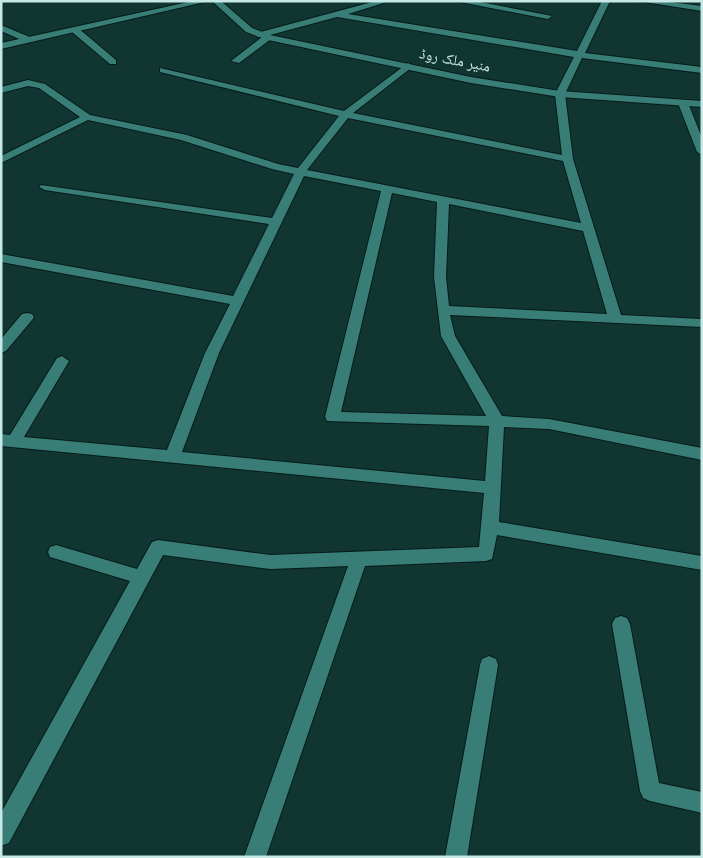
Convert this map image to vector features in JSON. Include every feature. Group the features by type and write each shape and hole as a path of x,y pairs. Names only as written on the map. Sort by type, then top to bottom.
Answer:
{"street":[{"path":"1,46 205,1"},
{"name":"منیر ملک روڈ","path":"216,1 249,30 264,36 471,80 560,94 702,104"},
{"path":"236,61 264,36 386,1"},
{"path":"459,1 548,16"},
{"path":"606,1 560,94 568,159 615,318"},
{"path":"642,1 702,9"},
{"path":"340,15 414,29 702,70"},
{"path":"1,28 29,40"},
{"path":"75,30 112,62"},
{"path":"173,455 212,352 300,172 345,115 408,66"},
{"path":"162,70 345,115 568,159"},
{"path":"1,90 28,83 42,86 87,118 182,137 276,167 588,228"},
{"path":"683,103 701,146"},
{"path":"1,160 87,118"},
{"path":"45,187 277,222"},
{"path":"387,189 332,417 549,424 702,454"},
{"path":"1,835 158,547 270,562 486,554 490,527 496,421 448,336 440,277 443,200"},
{"path":"1,258 238,301"},
{"path":"443,310 702,323"},
{"path":"1,348 27,318"},
{"path":"62,360 7,440 492,488"},
{"path":"490,527 702,562"},
{"path":"56,552 141,577"},
{"path":"255,857 359,558"},
{"path":"621,624 650,791 702,804"},
{"path":"456,857 489,665"}]}
